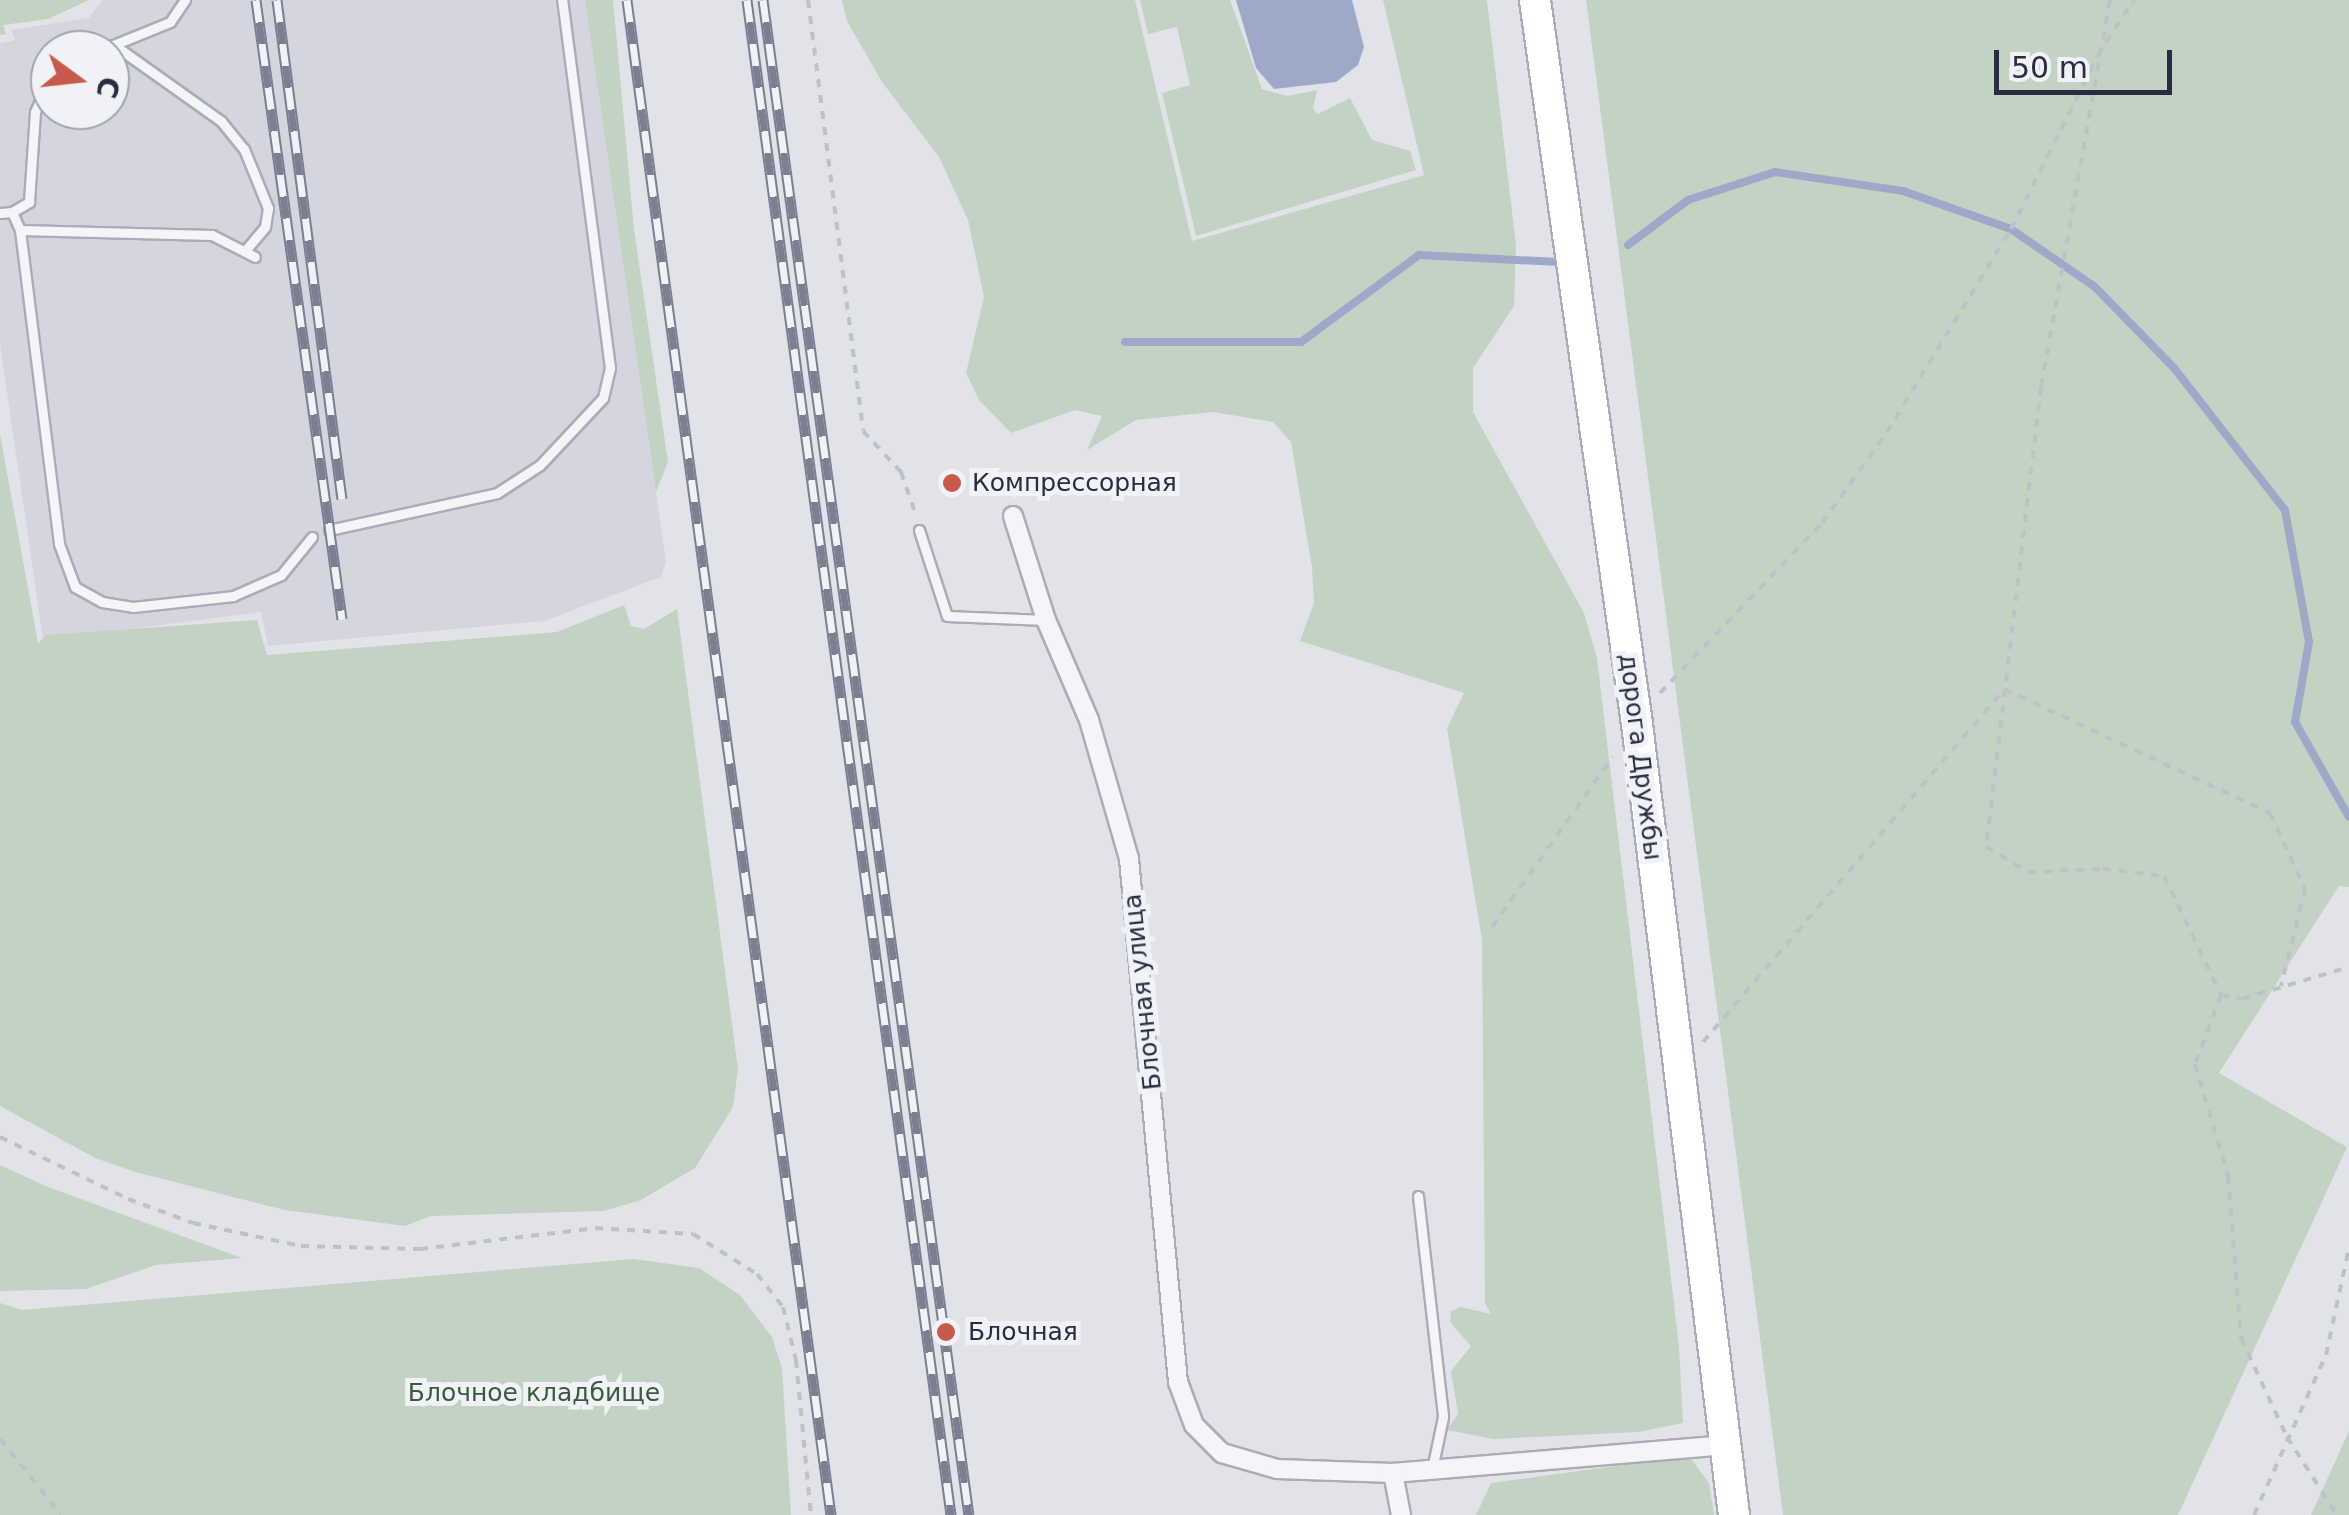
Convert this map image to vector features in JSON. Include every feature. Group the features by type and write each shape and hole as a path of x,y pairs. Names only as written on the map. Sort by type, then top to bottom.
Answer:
{"main road":[{"name":"дорога Дружбы","path":"1535,0 1637,724 1734,1515"}],"street":[{"name":"Блочная улица","path":"1013,516 1046,620 1089,720 1129,859 1178,1382 1194,1425 1222,1453 1239,1460 1277,1468 1393,1473"},
{"path":"1401,1515 1393,1473 1724,1444"}],"lane":[{"path":"130,38 170,22 185,0"},
{"path":"330,530 496,494 540,465 602,398 610,368 562,0"},
{"path":"130,57 221,122 244,150 268,208 265,227 246,250"},
{"path":"0,213 12,212 29,202 34,130"},
{"path":"12,212 20,230 59,544 75,587 102,602 133,607 233,596 281,575 312,537"},
{"path":"20,230 212,235 255,257"},
{"path":"919,530 947,616 1046,620"},
{"path":"1418,1196 1443,1417 1432,1470"}],"path":[{"path":"808,0 863,431 901,472 919,530"},
{"path":"2110,0 2041,387 1986,847 2028,872 2104,869 2164,876 2221,995 2195,1064 2228,1176 2241,1338 2287,1436 2337,1515"},
{"path":"1492,927 1637,724 1734,612 1822,523 1887,432 2011,229 2104,44 2134,0"},
{"path":"2004,689 2270,813 2305,889 2281,986"},
{"path":"1702,1042 2004,689"},
{"path":"2221,995 2242,999 2349,966"},
{"path":"0,1137 128,1200 193,1223 301,1246 420,1250 595,1228 693,1234 757,1274 783,1307 796,1360 811,1515"},
{"path":"2254,1515 2326,1355 2349,1248"},
{"path":"0,1439 61,1515"}],"shaded area":[{"path":"102,0 585,0 666,562 661,577 544,621 268,646 261,612 43,640 0,344 0,43 15,40 11,30 89,18"}],"green space":[{"path":"0,0 89,0 48,19 3,25 6,34 0,35"},
{"path":"585,0 613,0 634,229 668,462 656,492"},
{"path":"842,0 1135,0 1192,241 1424,175 1383,0 1487,0 1516,245 1514,306 1473,368 1473,412 1584,613 1597,658 1679,1346 1683,1423 1639,1432 1493,1439 1447,1430 1458,1414 1451,1371 1471,1346 1450,1322 1451,1311 1461,1307 1491,1314 1485,1303 1482,940 1447,728 1464,693 1300,641 1314,603 1312,567 1291,442 1273,422 1213,412 1136,420 1087,450 1102,416 1075,410 1011,433 979,400 966,373 984,297 968,220 939,157 882,82 847,21"},
{"path":"1140,0 1230,0 1262,89 1288,96 1317,90 1313,109 1318,114 1350,98 1372,140 1410,151 1416,170 1196,236 1162,93 1190,85 1177,27 1148,34"},
{"path":"1586,0 2349,0 2349,887 2339,886 2219,1073 2347,1147 2178,1515 1783,1515"},
{"path":"0,434 38,643 47,635 257,620 267,655 557,632 624,605 631,626 644,629 677,609 738,1069 733,1107 695,1168 641,1200 604,1211 431,1216 405,1226 285,1210 135,1172 95,1158 0,1106"},
{"path":"0,1165 48,1187 242,1258 156,1265 86,1289 0,1291"},
{"name":"Блочное кладбище","path":"634,1259 699,1268 740,1295 772,1337 782,1368 791,1515 0,1515 0,1303 22,1310"},
{"path":"2349,1431 2349,1515 2311,1515"},
{"path":"1689,1456 1709,1483 1714,1515 1476,1515 1491,1483"}],"water":[{"path":"1236,0 1352,0 1364,47 1358,65 1336,82 1274,89 1256,68"}],"waterway":[{"path":"1628,245 1688,200 1775,172 1903,191 2011,229 2095,287 2174,368 2285,510 2309,642 2295,722 2349,817"},
{"path":"1125,342 1301,342 1419,255 1559,262"}],"railway":[{"path":"256,0 342,619"},
{"path":"277,0 342,499"},
{"path":"627,0 831,1515"},
{"path":"747,0 951,1515"},
{"path":"763,0 969,1515"}],"place":[{"name":"Компрессорная","path":"952,483"},
{"name":"Блочная","path":"946,1332"}]}
